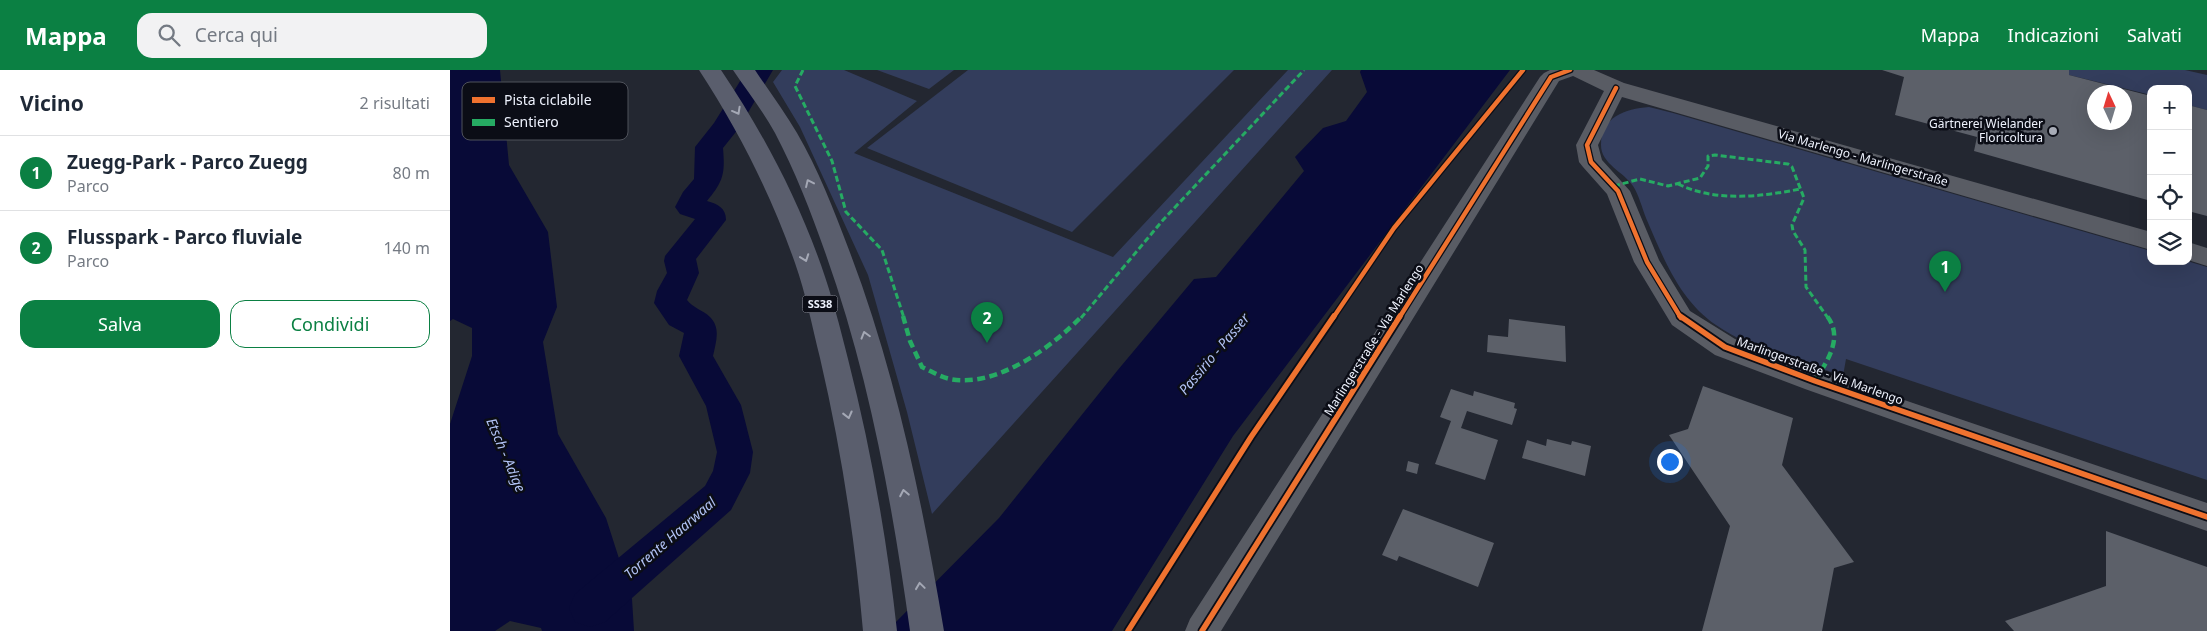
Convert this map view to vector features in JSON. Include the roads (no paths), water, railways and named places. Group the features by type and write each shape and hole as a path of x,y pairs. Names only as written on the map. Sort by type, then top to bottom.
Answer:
{"highway":[{"name":"SS38","path":"710,70 735,108 784,203 818,294 852,430 874,559 880,631"},
{"name":"SS38","path":"744,70 786,133 819,203 850,283 889,418 914,541 927,631"}],"street":[{"name":"Marlingerstraße - Via Marlengo","path":"1202,631 1551,77 1570,70"},
{"name":"Via Marlengo - Marlingerstraße","path":"1578,70 1584,75 1616,88 2147,240"},
{"name":"Marlingerstraße - Via Marlengo","path":"1616,88 1587,145 1591,162 1618,191 1647,262 1681,318 1725,347 1761,361 2207,517"},
{"path":"2192,253 2207,257"}],"water":[{"name":"Etsch - Adige","path":"450,70 500,70 501,82 462,82 462,140 507,140 509,165 548,232 557,307 543,342 558,434 606,518 632,599 634,631 542,631 541,628 510,621 495,631 450,631 450,424 472,356 472,328 453,319 450,321"},
{"name":"Passirio - Passer","path":"1361,70 1510,70 1233,436 1112,631 887,631 999,518 1117,371 1194,279 1216,277 1304,171 1295,157 1323,128 1346,121 1367,92"}],"waterway":[{"name":"Torrente Haarwaal","path":"590,608 718,498 731,473 735,452 723,405 696,356 701,333 698,325 681,316 670,303 671,297 682,278 681,256 711,220 711,214 690,207 708,180 710,168 709,147 725,128 760,70"}],"place":[{"name":"Gärtnerei Wielander Floricoltura","path":"2053,131"},
{"name":"Zuegg-Park - Parco Zuegg","path":"1945,292"},
{"name":"Flusspark - Parco fluviale","path":"987,343"}]}
